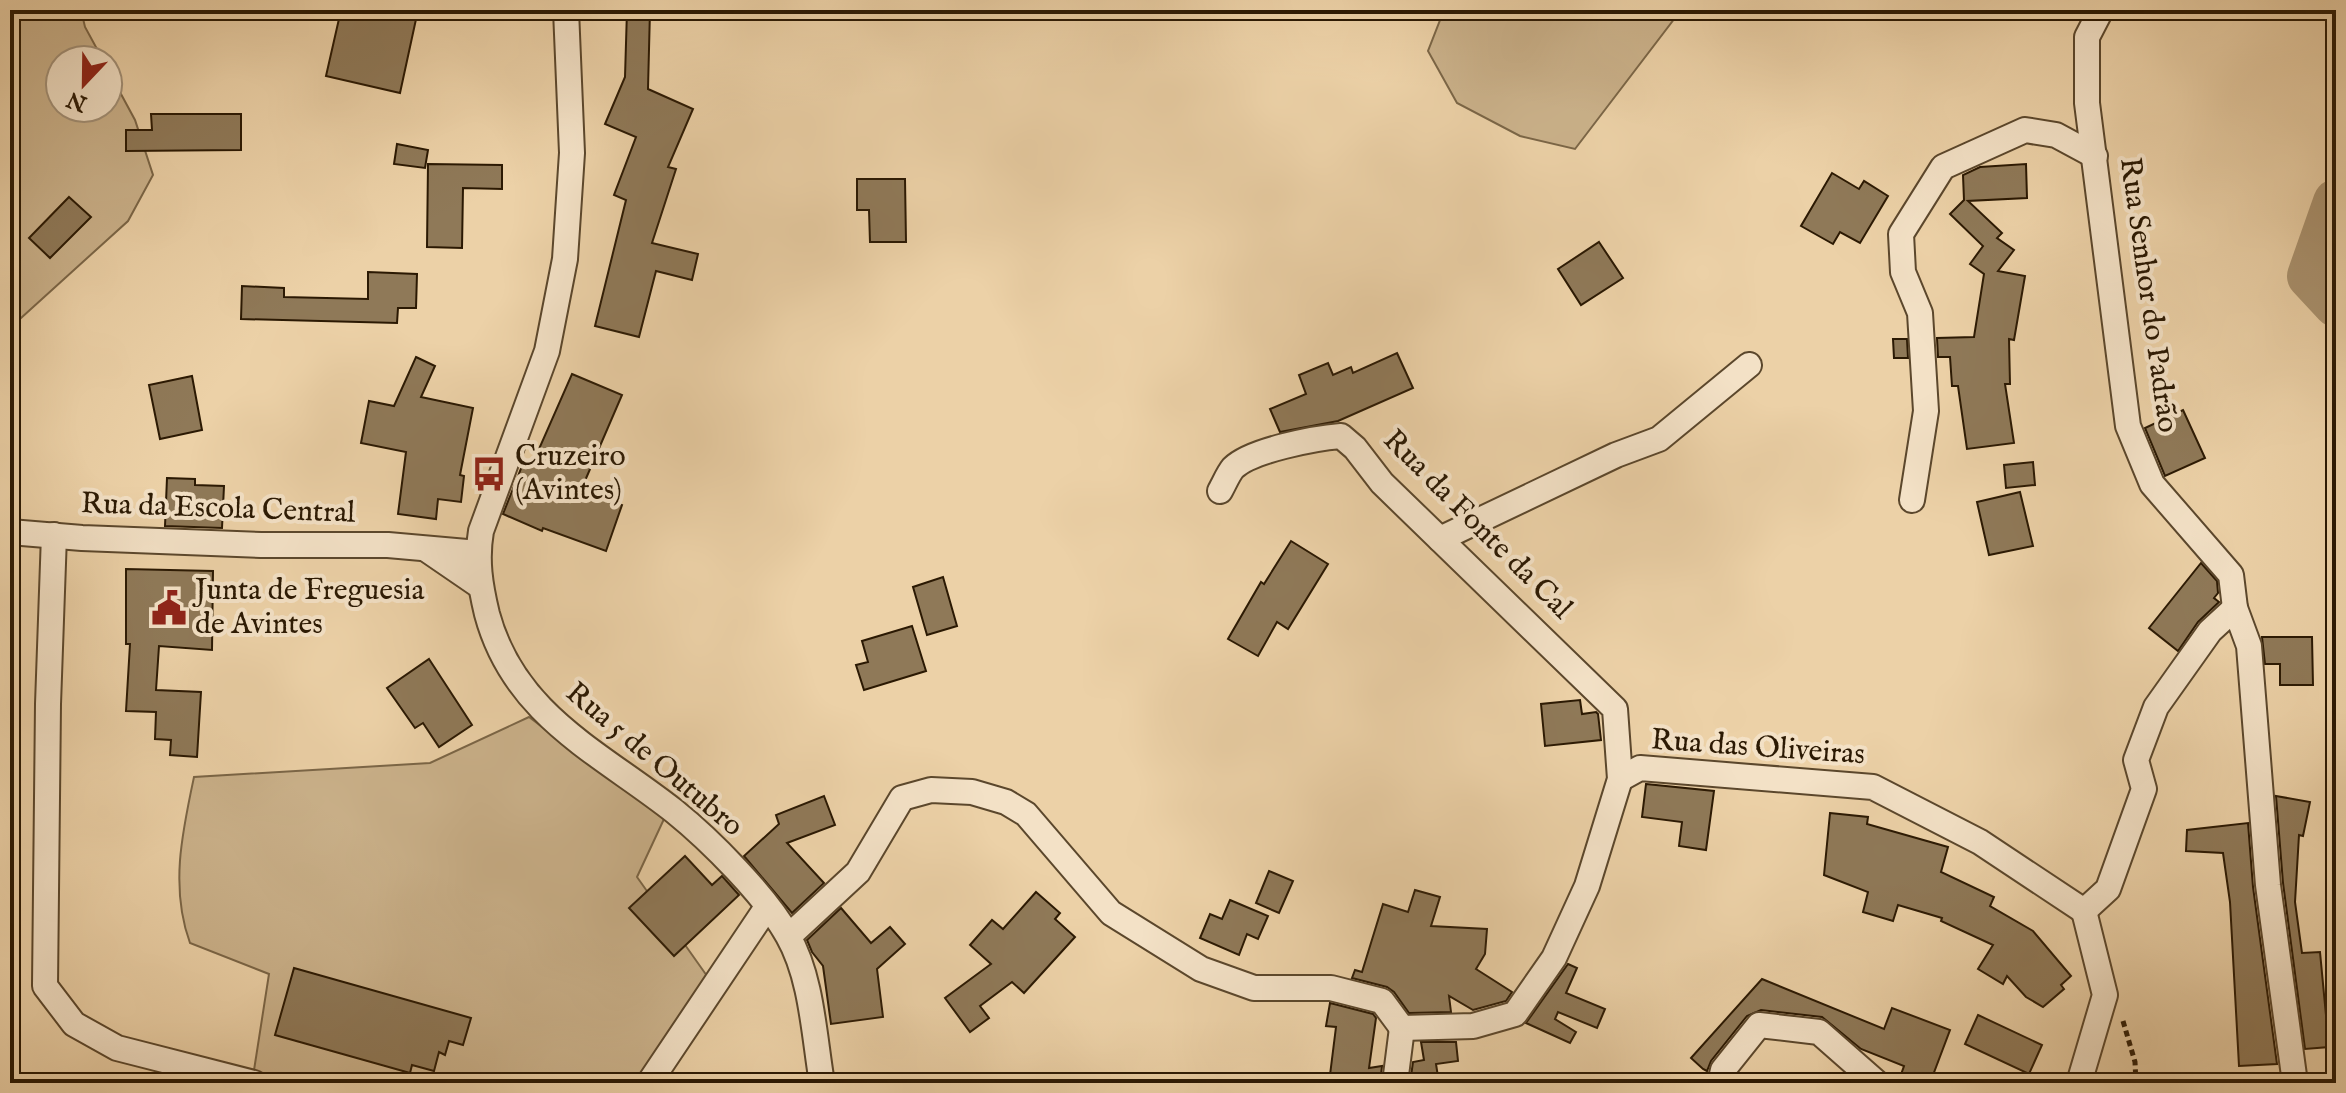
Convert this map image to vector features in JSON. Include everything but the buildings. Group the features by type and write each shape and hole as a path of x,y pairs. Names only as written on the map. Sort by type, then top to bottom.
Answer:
{"street":[{"name":"Rua Senhor do Padrão","path":"2101,10 2087,37 2087,103 2128,426 2152,484 2231,575 2235,608 2249,646 2268,885 2295,1083"},
{"name":"Rua 5 de Outubro","path":"568,11 572,153 565,259 547,351 481,531 478,553 480,586 495,641 523,690 561,729 675,812 701,836 767,907 789,936 806,988 822,1083"},
{"path":"1912,500 1926,411 1920,313 1903,272 1901,234 1943,167 2025,130 2056,135 2095,156"},
{"path":"1440,539 1616,455 1659,439 1749,365"},
{"name":"Rua da Fonte da Cal","path":"1220,491 1233,467 1252,458 1305,439 1341,436 1355,448 1382,483 1615,709 1620,779"},
{"name":"Rua da Escola Central","path":"10,532 261,545 388,545 478,553"},
{"path":"54,535 48,704 45,986 74,1024 117,1048 254,1083"},
{"path":"425,548 480,586"},
{"path":"2079,1083 2105,995 2084,911 2108,889 2144,789 2136,760 2156,707 2210,631 2235,608"},
{"name":"Rua das Oliveiras","path":"1620,779 1640,768 1873,787 1980,842 2084,911"},
{"path":"1402,1028 1473,1026 1515,1014 1554,958 1587,886 1620,779"},
{"path":"789,936 858,872 902,798 931,790 972,792 1006,802 1026,814 1111,913 1201,969 1254,988 1331,988 1382,1001 1402,1028 1395,1083"},
{"path":"649,1083 767,907"},
{"path":"1720,1083 1723,1070 1759,1025 1819,1032 1877,1083"}],"path":[{"path":"2105,995 2118,1007 2135,1062 2136,1083"}],"shaded area":[{"path":"10,10 81,10 85,27 94,44 44,44 44,124 124,124 124,100 135,120 153,175 128,221 10,328"},
{"path":"1444,10 1681,10 1575,149 1520,136 1457,103 1428,51"},
{"path":"529,717 664,819 637,877 712,983 662,1083 252,1083 269,974 190,943 180,902 182,840 194,777 430,763"}],"waterway":[{"path":"2336,202 2310,276 2336,304"}],"place":[{"name":"Cruzeiro (Avintes)","path":"489,474"},
{"name":"Junta de Freguesia de Avintes","path":"169,608"}]}
